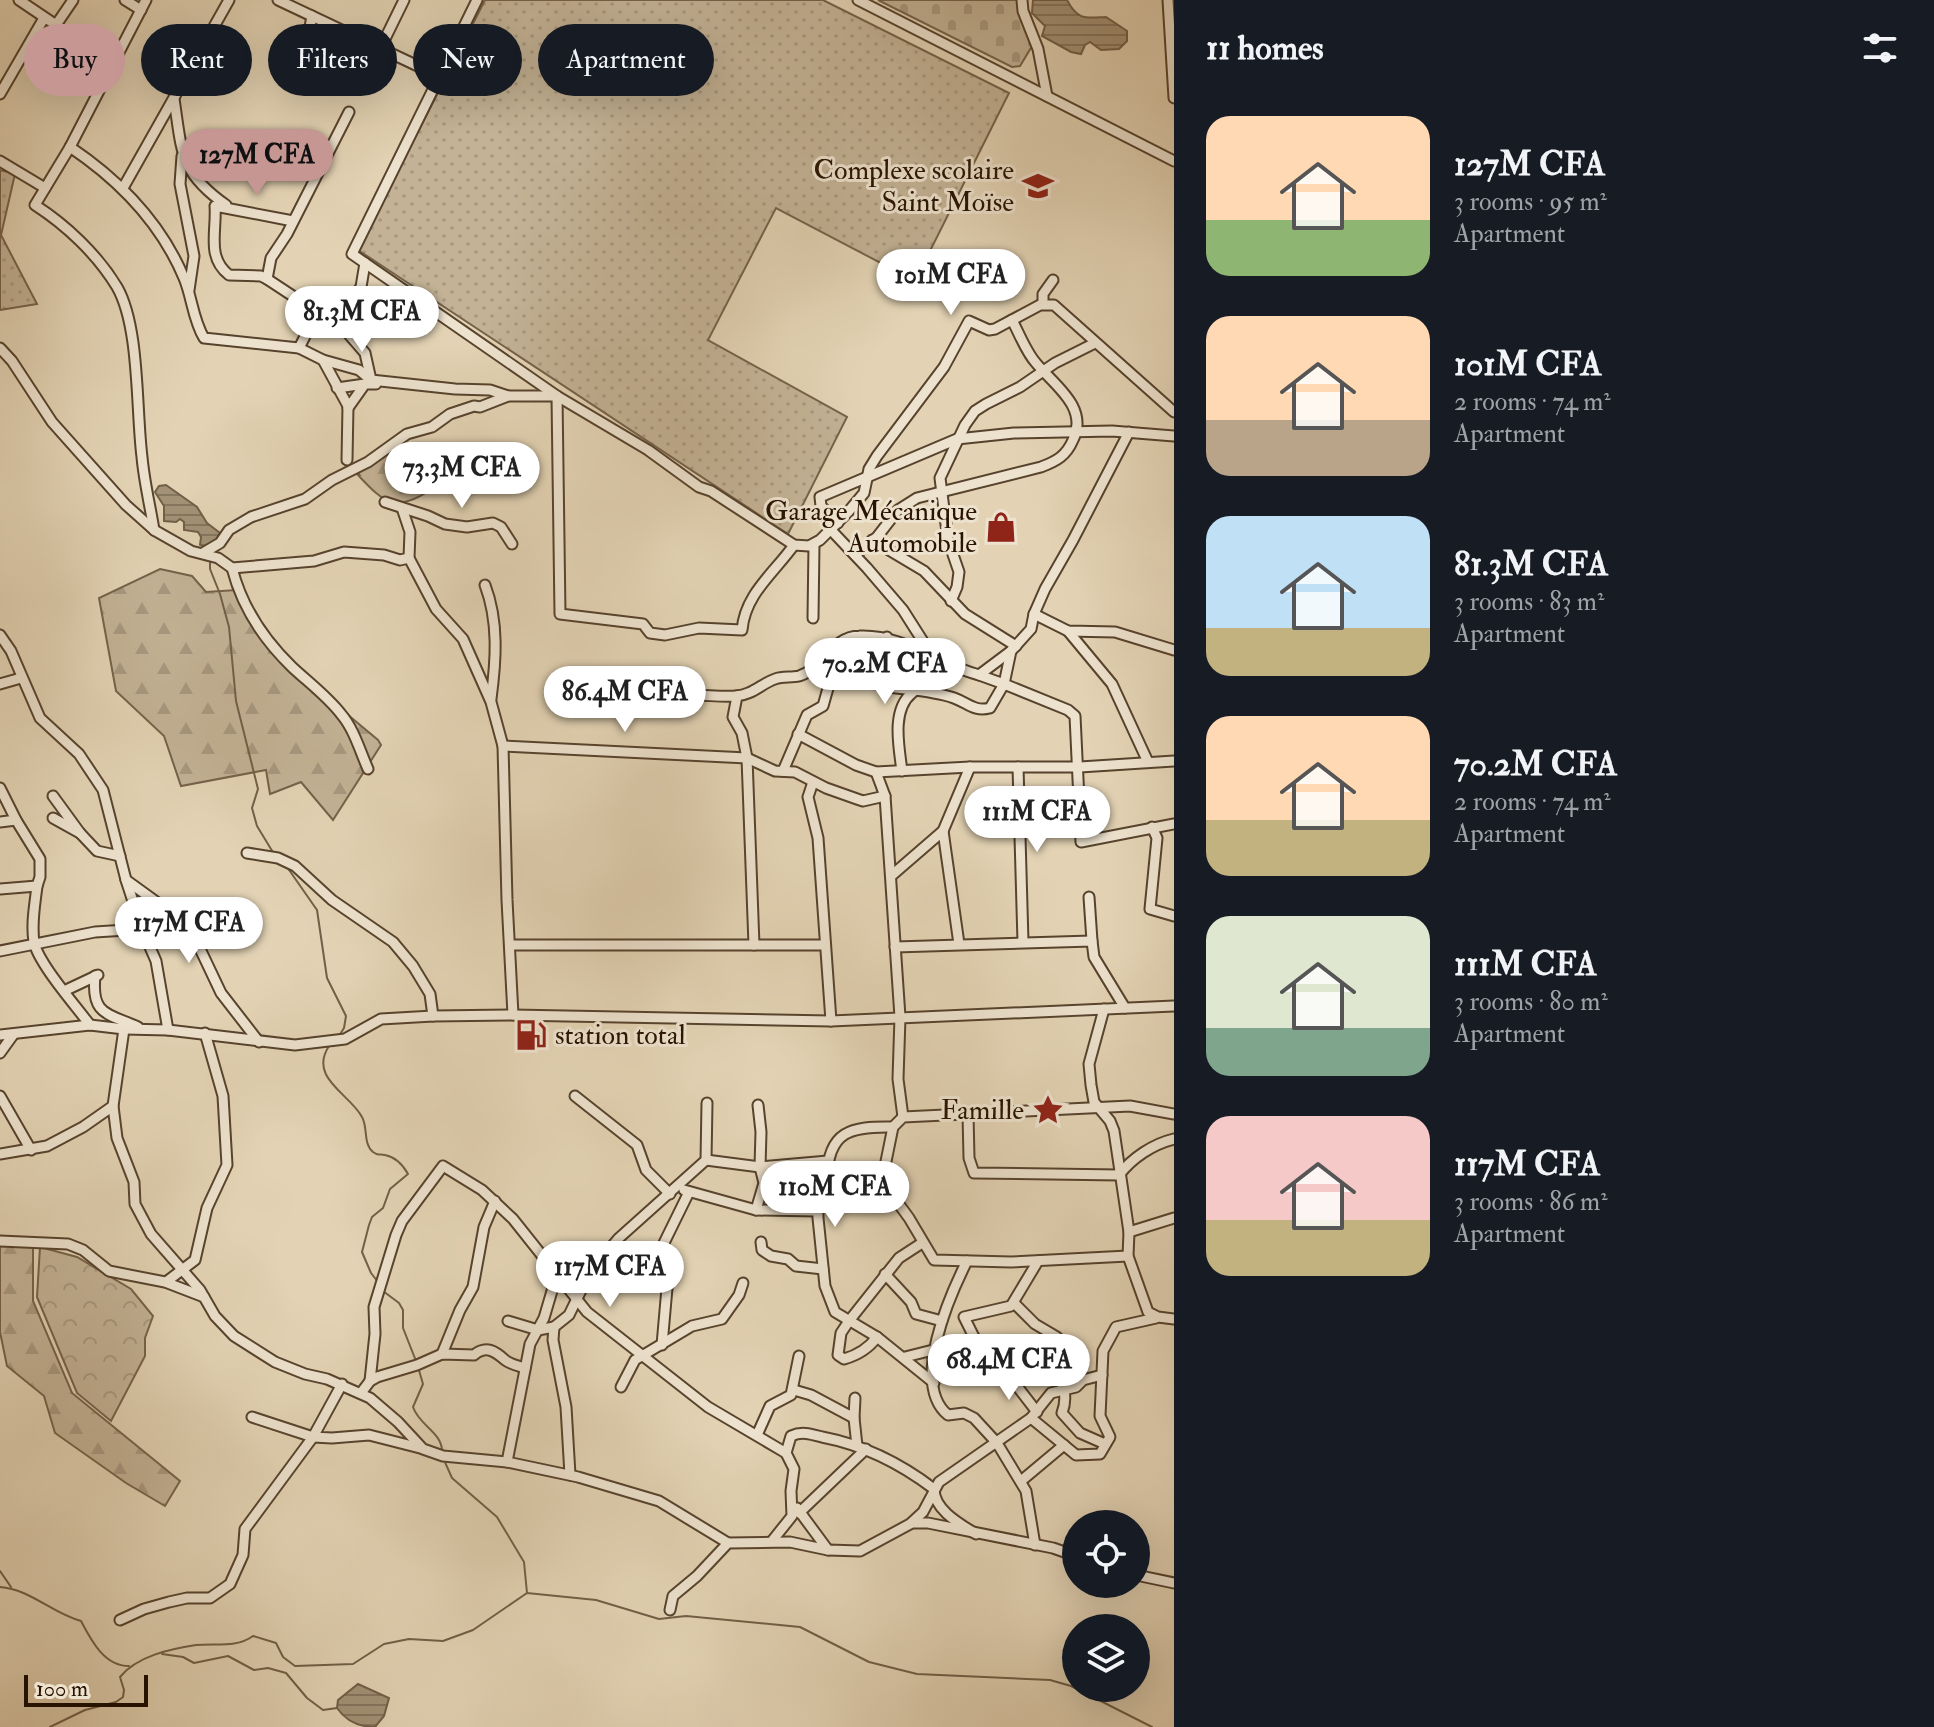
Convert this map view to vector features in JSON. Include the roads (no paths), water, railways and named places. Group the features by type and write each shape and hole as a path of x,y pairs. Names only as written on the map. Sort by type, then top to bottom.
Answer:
{"street":[{"path":"19,0 56,25 73,0"},
{"path":"125,0 141,10"},
{"path":"146,0 70,147 35,205 59,221 95,257 118,289 133,344 142,458 154,530"},
{"path":"123,188 229,0"},
{"path":"278,0 330,24"},
{"path":"392,24 404,0"},
{"path":"465,24 477,0"},
{"path":"858,0 1174,161"},
{"path":"1022,0 1023,11 1038,49 1047,96"},
{"path":"1168,0 1174,98"},
{"path":"311,24 312,16"},
{"path":"0,94 44,18"},
{"path":"0,67 10,75"},
{"path":"429,96 352,254 557,396 648,450 699,487 711,491 794,545 804,547 814,544 863,495 866,479 885,445 944,367 969,321 989,330 995,329 1043,303 1054,305 1174,412"},
{"path":"174,99 182,156 180,184 194,256 189,293"},
{"path":"267,279 271,258 349,112"},
{"path":"70,147 123,188 164,239 185,279 204,338 299,348 323,360 359,370 368,381"},
{"path":"182,156 194,178 231,209"},
{"path":"0,161 45,188"},
{"path":"293,221 215,206 213,248 219,265 229,275 267,279 346,331 365,353 368,381 348,408"},
{"path":"333,322 361,287 365,263"},
{"path":"1043,303 1043,294 1053,280"},
{"path":"299,348 317,313"},
{"path":"855,555 901,507 917,498 1060,460 1068,450 1077,433 1076,409 1035,363 1012,320"},
{"path":"951,601 959,572 948,540 940,493 943,468 957,439 975,411 1095,343"},
{"path":"0,348 61,433 126,505 154,530 191,551 218,558 232,568 238,589 256,626 288,663 341,714 350,726 368,769"},
{"path":"323,360 348,408 347,460"},
{"path":"337,388 368,381 490,390 508,396 557,396"},
{"path":"203,553 220,543 229,530 251,517 282,508 320,491 332,480 356,470 394,446 407,434 432,427 450,414 508,396"},
{"path":"557,396 560,614 643,624 650,633 665,635 699,628 742,630 743,615 749,602 794,545"},
{"path":"979,675 1014,648 1031,629 1045,589 1129,432"},
{"path":"931,654 903,610 834,526 821,506 820,497 957,439 1014,433 1129,432 1174,436"},
{"path":"385,502 445,524 467,527 493,523 501,527 512,544"},
{"path":"402,508 410,532 409,558 436,609 463,639 491,702 503,746 513,1015"},
{"path":"872,540 924,571 951,601 979,625 1014,648"},
{"path":"813,618 814,544"},
{"path":"232,568 314,561 344,552 384,555 400,560 409,558"},
{"path":"485,585 490,598 497,656 491,702"},
{"path":"1034,614 1068,631 1112,684 1148,762"},
{"path":"1068,631 1115,632 1174,650"},
{"path":"0,635 11,651 40,718 79,754 103,790 126,880 156,961 168,1030"},
{"path":"565,684 672,694 737,696 754,691 771,680 796,677 813,669 834,647 853,636 887,637 931,654 955,668 1004,684 1074,714 1080,767 1081,842 1174,824"},
{"path":"882,686 887,637"},
{"path":"813,669 857,676 882,686 929,691 954,698 974,710 982,710 990,708 1004,684 1014,648"},
{"path":"902,771 901,707 933,676 940,660"},
{"path":"783,771 809,712 823,706 832,674"},
{"path":"0,684 21,678"},
{"path":"737,696 733,717 742,733 747,758 754,945"},
{"path":"798,734 856,765 876,772 970,767 1080,767 1174,761"},
{"path":"503,746 747,758 775,771 795,772 863,801 885,796"},
{"path":"891,876 943,831 970,767"},
{"path":"1018,767 1023,942"},
{"path":"876,772 885,796 900,1017 898,1079 903,1117"},
{"path":"813,782 808,797 818,838 831,1021"},
{"path":"0,788 40,859 33,916 34,945 90,1025"},
{"path":"53,796 97,851 120,856"},
{"path":"53,818 80,833"},
{"path":"0,822 16,820"},
{"path":"1152,827 1157,838 1150,909 1174,916"},
{"path":"943,831 959,944"},
{"path":"247,853 278,858 295,866 332,900 393,942 430,994 433,1016"},
{"path":"126,880 184,922 193,934 221,993 259,1042"},
{"path":"0,889 37,886"},
{"path":"1089,897 1094,957 1125,1008"},
{"path":"0,951 95,932 142,929"},
{"path":"895,947 1092,941"},
{"path":"510,945 825,945"},
{"path":"64,991 98,975 93,996 99,1009"},
{"path":"72,1001 99,1009 142,1029"},
{"path":"0,1035 90,1025 205,1033 295,1045 345,1039 381,1019 433,1016 831,1021 1174,1006"},
{"path":"1104,1009 1089,1064 1094,1102 1114,1131 1118,1148 1119,1175 1129,1232 1128,1256 1148,1312 1174,1319"},
{"path":"124,1029 113,1106 117,1138 134,1182 135,1204 151,1234 204,1297 215,1316 240,1341 287,1367 361,1393 398,1422 423,1449"},
{"path":"166,1282 195,1260 207,1208 227,1165 223,1096 205,1033"},
{"path":"0,1053 13,1035"},
{"path":"0,1096 31,1150"},
{"path":"575,1096 637,1145 646,1170 673,1191 689,1192 756,1210 818,1211"},
{"path":"508,1321 538,1330 554,1327 569,1315 590,1272 619,1238 706,1160 707,1103"},
{"path":"756,1210 764,1183 760,1167 758,1105"},
{"path":"0,1154 47,1146 113,1106"},
{"path":"1128,1256 1038,1261 936,1261 882,1181 893,1127 903,1117 1130,1106 1174,1114"},
{"path":"968,1114 969,1158 974,1173 1119,1175 1134,1159 1174,1139"},
{"path":"0,1118 15,1122"},
{"path":"893,1127 866,1127 844,1133 838,1139 828,1161 818,1211 823,1269 829,1300 835,1312 905,1357 912,1367 934,1383"},
{"path":"706,1160 760,1167 828,1161"},
{"path":"361,1393 370,1381 375,1334 374,1307 402,1221 443,1166 495,1201 532,1240 577,1301 708,1407 786,1453 794,1469 790,1497 828,1550"},
{"path":"827,1178 882,1181"},
{"path":"662,1345 672,1257 662,1247 689,1192"},
{"path":"442,1354 476,1280 484,1227 495,1201"},
{"path":"1129,1232 1174,1218"},
{"path":"0,1241 68,1244 83,1250 109,1271 166,1282 204,1297"},
{"path":"761,1242 762,1250 771,1256 788,1259 796,1266 823,1269"},
{"path":"877,1337 864,1350 849,1358 840,1358 839,1341 849,1321 904,1253 922,1243"},
{"path":"967,1261 954,1286 933,1354 938,1401 945,1413 951,1416 964,1413 974,1418 997,1443 1026,1491 1035,1545"},
{"path":"993,1375 964,1317 1006,1308 1014,1303 1038,1261"},
{"path":"507,1462 532,1337 544,1318 557,1274"},
{"path":"885,1274 911,1302 918,1316 942,1321"},
{"path":"621,1387 635,1360 692,1326 722,1319 739,1295 743,1283"},
{"path":"1014,1303 1035,1324 1057,1337 1053,1366 1065,1389 1067,1401 1062,1413 1080,1433 1105,1444"},
{"path":"905,1357 933,1354 1016,1383 1034,1415 1064,1445 1076,1455 1090,1456 1100,1454 1110,1437 1100,1416 1105,1345 1116,1327 1158,1317"},
{"path":"554,1327 553,1340 566,1407 570,1475"},
{"path":"370,1381 442,1354 474,1355 479,1350 499,1353 506,1362 525,1368"},
{"path":"757,1435 770,1406 787,1400 794,1390 799,1356"},
{"path":"252,1417 313,1437 369,1435 443,1456 507,1462 570,1475 659,1501 728,1543 790,1542 828,1550 860,1551 910,1524 923,1512 939,1482 962,1469 972,1457 997,1443 1034,1415 1051,1393 1076,1387 1083,1380 1102,1375"},
{"path":"120,1620 169,1602 210,1598 230,1584 243,1555 245,1529 313,1437 342,1384"},
{"path":"794,1390 811,1395 854,1418"},
{"path":"855,1398 854,1418 861,1447"},
{"path":"786,1453 791,1436 801,1432 861,1447 911,1472 934,1489 936,1500 949,1515 976,1534"},
{"path":"1021,1481 1064,1445"},
{"path":"799,1513 861,1447"},
{"path":"772,1541 792,1516 793,1502"},
{"path":"910,1524 928,1523 1062,1552"},
{"path":"670,1610 673,1596 728,1543"},
{"path":"1150,1577 1172,1581"}],"waterway":[{"path":"210,561 229,627 236,701 258,789 252,808 257,826 274,854"},
{"path":"287,867 317,910 327,978 346,1016 339,1036"},
{"path":"329,1046 324,1057 327,1076 362,1117 370,1149 389,1156 408,1174 390,1189 383,1208 372,1217 369,1225 362,1252 378,1282"},
{"path":"383,1291 403,1310 403,1328 416,1361"},
{"path":"418,1367 423,1384 413,1407 438,1438 442,1450"},
{"path":"444,1460 452,1478 497,1517 524,1562 527,1593"},
{"path":"0,1571 11,1587"},
{"path":"0,1587 21,1592 81,1621 105,1657 129,1666"},
{"path":"50,1727 85,1710 116,1702 123,1697 120,1677 135,1664 165,1651 196,1645 233,1644 253,1636 276,1643 283,1657 295,1666 353,1664 384,1644 409,1639 443,1641 473,1630 527,1593 596,1600 659,1619 686,1616 800,1627 869,1662 917,1674 1050,1680 1071,1686 1152,1727"},
{"path":"162,1654 183,1657 194,1663 228,1656 254,1670 268,1668 286,1673 307,1698 323,1710 337,1708"}],"place":[{"name":"Complexe scolaire Saint Moïse","path":"1038,186"},
{"name":"Garage Mécanique Automobile","path":"1001,527"},
{"name":"station total","path":"531,1035"},
{"name":"Famille","path":"1048,1110"}]}
